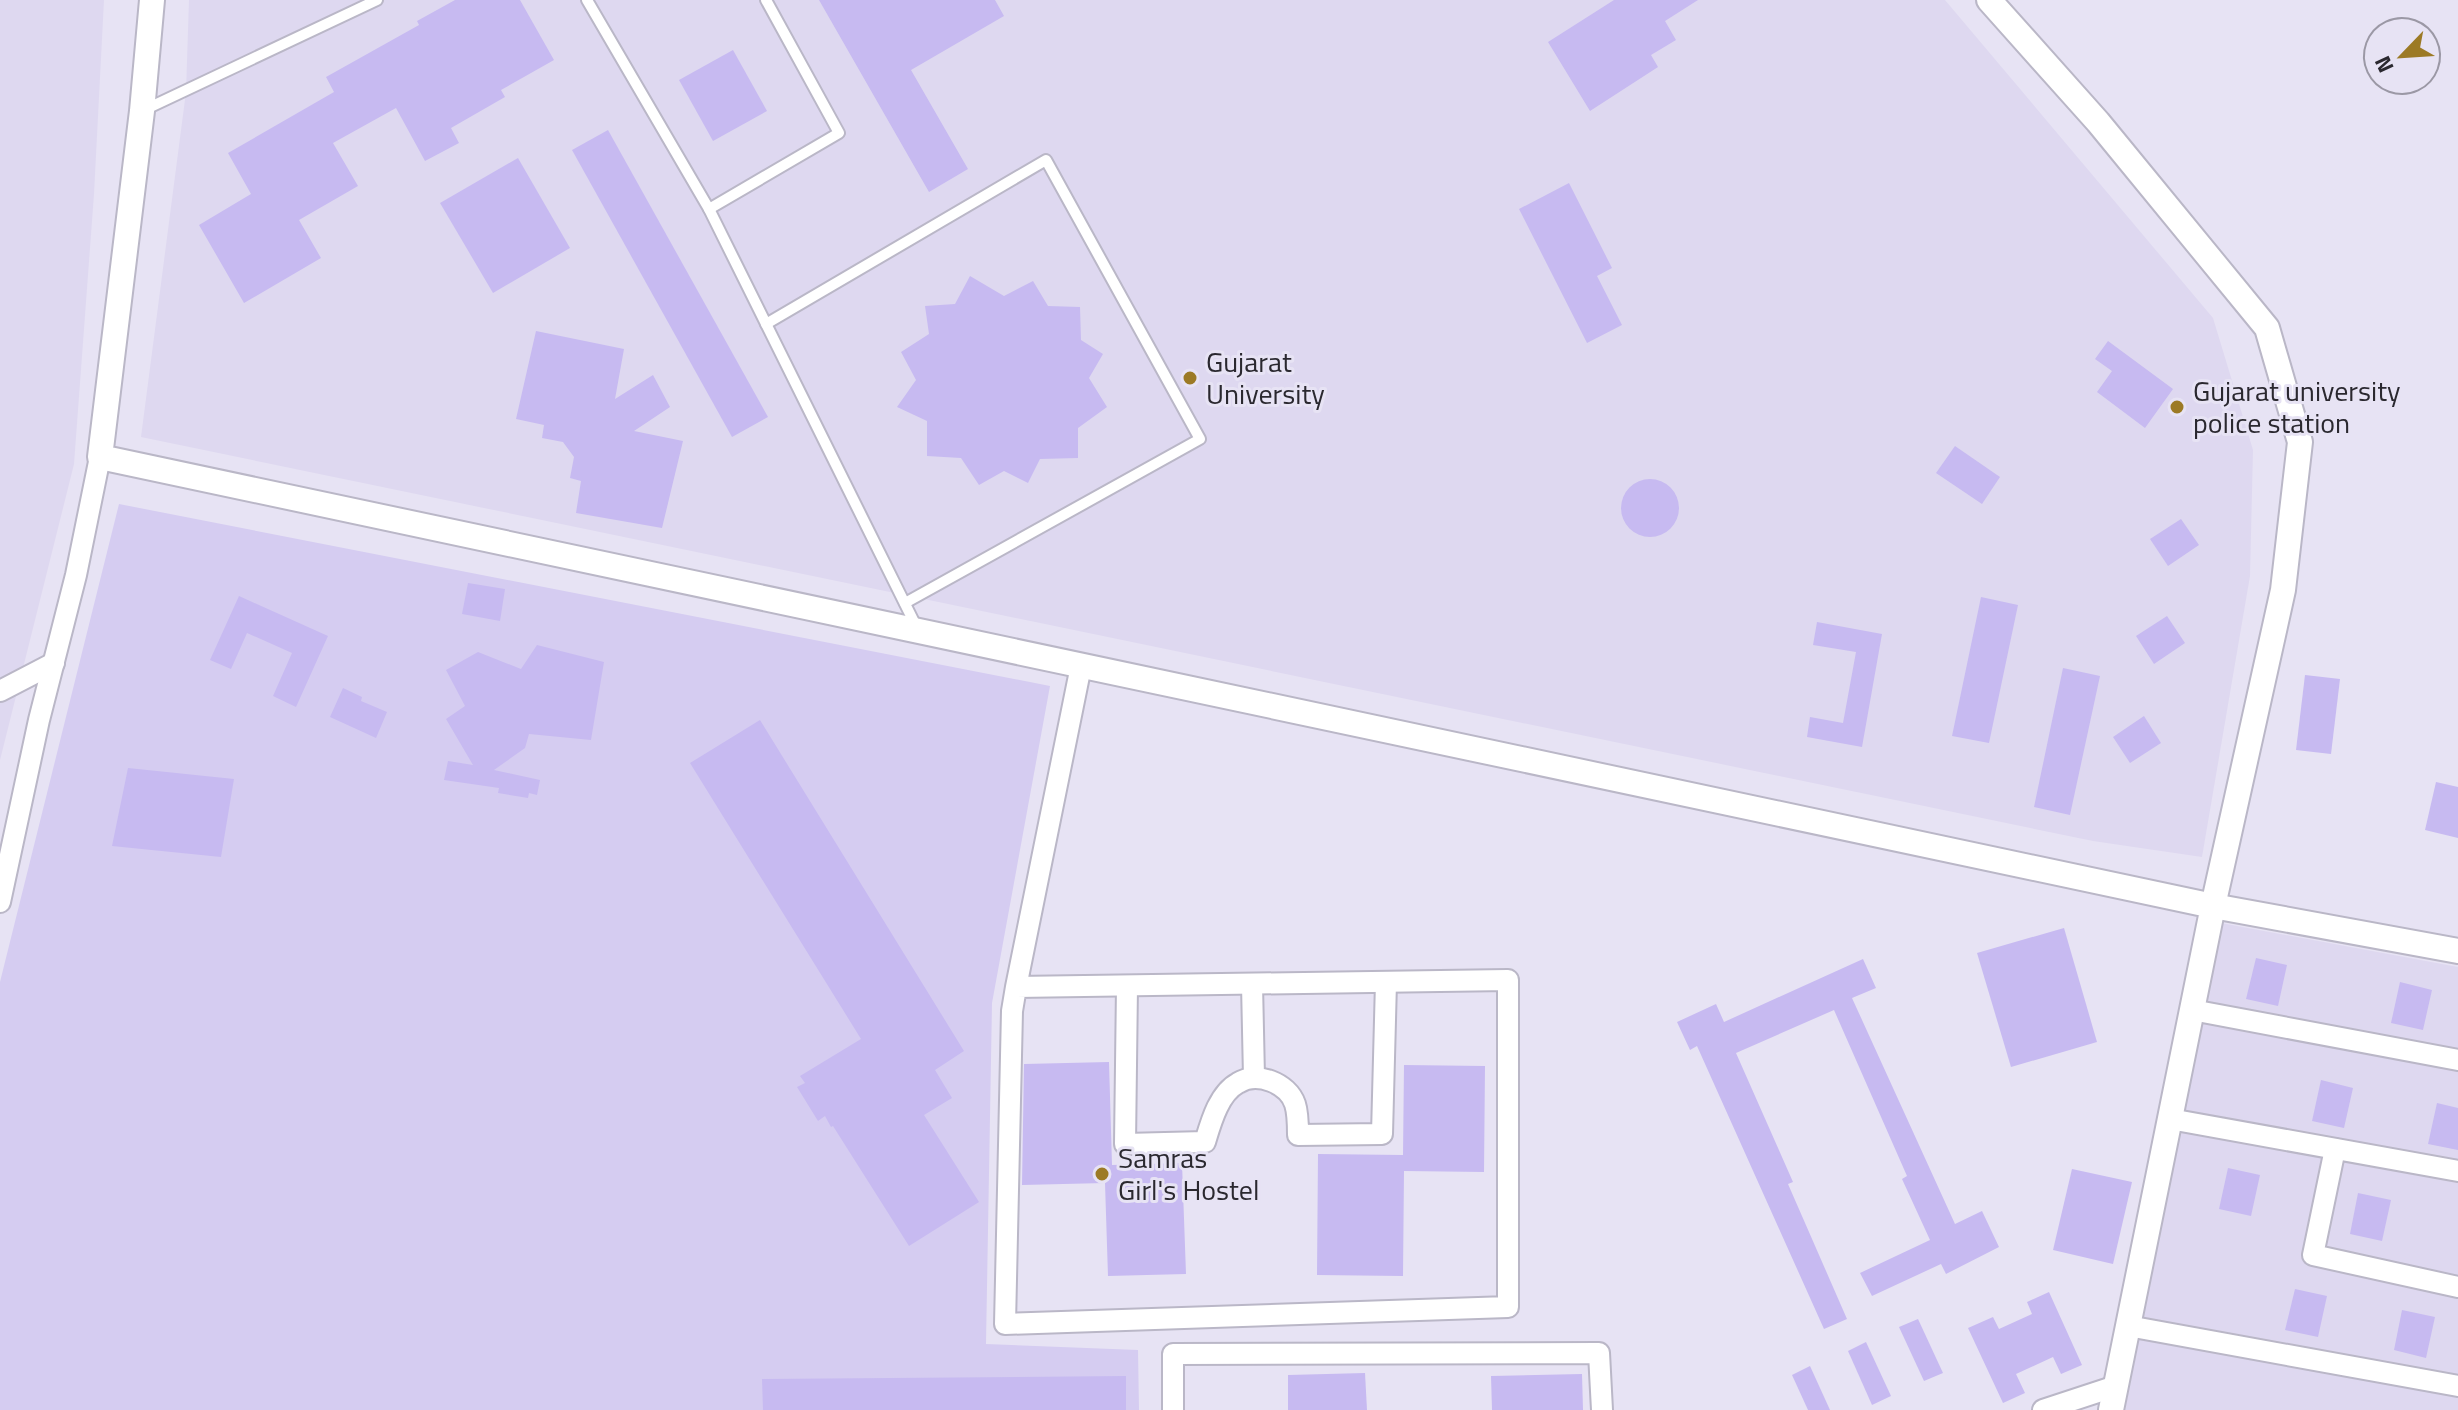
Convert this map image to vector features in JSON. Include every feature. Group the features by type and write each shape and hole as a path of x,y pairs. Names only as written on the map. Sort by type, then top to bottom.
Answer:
{"street":[{"path":"0,902 76,575 100,457 142,111 152,0"},
{"path":"1989,0 2098,122 2267,328 2300,442 2283,590 2213,906 2113,1398 2043,1410"},
{"path":"100,457 2213,906 2458,951"},
{"path":"0,691 54,663"},
{"path":"1016,987 1508,980 1508,1307 1005,1324 1012,1011 1016,987 1081,666"},
{"path":"1127,986 1125,1144 1205,1142 1215,1110 1236,1083 1254,1077 1278,1083 1295,1102 1298,1135 1382,1134 1386,982"},
{"path":"1252,984 1254,1077"},
{"path":"2192,1010 2458,1060"},
{"path":"2170,1119 2458,1171"},
{"path":"2335,1149 2313,1255 2458,1287"},
{"path":"2128,1326 2458,1386"},
{"path":"1173,1410 1173,1354 1441,1353 1599,1353 1602,1410"}],"lane":[{"path":"142,111 377,0"},
{"path":"587,0 709,209 919,631"},
{"path":"709,209 839,133 766,0"},
{"path":"766,324 1046,160 1200,439 905,603"}],"shaded area":[{"path":"0,0 104,0 94,194 74,464 0,760"},
{"name":"Gujarat University","path":"189,0 1945,0 2213,318 2253,450 2250,576 2202,857 2093,841 141,437 186,92"},
{"path":"119,504 1050,686 992,1003 986,1344 1138,1350 1139,1410 0,1410 0,982"},
{"path":"2221,923 2458,967 2458,1410 2125,1410"}],"building":[{"path":"455,0 520,0 554,60 501,90 505,97 451,128 459,143 425,161 396,108 333,143 358,186 299,220 321,258 244,303 199,225 251,194 228,153 334,92 326,77 419,25 417,21"},
{"path":"819,0 995,0 1004,16 911,70 968,169 929,192"},
{"path":"1614,0 1698,0 1665,21 1676,40 1651,55 1658,67 1590,111 1548,42"},
{"path":"733,50 767,111 713,141 679,80"},
{"path":"608,130 768,417 732,437 572,150"},
{"path":"518,158 570,248 493,293 440,203"},
{"path":"1569,183 1612,268 1597,276 1622,325 1587,343 1519,209"},
{"path":"970,276 1004,296 1033,281 1048,306 1080,307 1081,340 1103,354 1089,378 1107,407 1078,428 1078,458 1040,459 1028,483 1004,471 979,485 961,458 927,456 927,421 897,407 916,380 901,352 929,334 925,306 955,304"},
{"path":"536,331 624,349 615,399 653,375 670,407 634,431 683,441 662,528 576,513 581,481 570,478 574,457 563,442 542,438 544,425 516,419"},
{"path":"2108,341 2173,389 2145,428 2097,392 2112,371 2095,359"},
{"path":"1955,446 2000,477 1982,504 1936,473"},
{"path":"1650,479 1661,481 1670,488 1677,497 1677,519 1670,528 1661,535 1650,537 1639,535 1630,528 1623,519 1621,508 1623,497 1630,488 1639,481"},
{"path":"2181,519 2199,545 2168,566 2150,539"},
{"path":"468,583 505,589 500,621 462,614"},
{"path":"239,596 328,636 296,707 273,696 292,653 247,633 231,669 210,660"},
{"path":"1981,597 2018,605 1989,743 1952,736"},
{"path":"2167,616 2185,643 2154,664 2136,636"},
{"path":"1817,622 1882,634 1862,747 1807,737 1810,717 1843,723 1856,652 1813,645"},
{"path":"537,645 604,662 591,740 529,734 525,748 494,770 540,780 537,795 529,793 528,798 498,793 499,788 444,780 448,761 473,765 446,719 465,706 446,670 478,652 521,669"},
{"path":"2063,668 2100,676 2070,815 2034,807"},
{"path":"2305,675 2340,679 2331,754 2296,750"},
{"path":"343,688 362,697 361,701 387,712 376,738 330,717"},
{"path":"2144,716 2161,743 2130,763 2113,737"},
{"path":"760,720 964,1051 935,1070 952,1098 924,1115 979,1202 909,1246 833,1126 825,1116 818,1121 797,1087 805,1083 800,1076 861,1039 690,763"},
{"path":"128,768 234,779 221,857 112,846"},
{"path":"2436,782 2458,787 2458,838 2425,830"},
{"path":"2064,928 2097,1042 2011,1067 1977,953"},
{"path":"2256,958 2287,965 2278,1006 2246,999"},
{"path":"1863,959 1876,988 1852,998 1955,1224 1982,1211 1999,1247 1946,1274 1941,1264 1872,1296 1860,1273 1930,1240 1902,1179 1907,1176 1834,1010 1736,1053 1793,1182 1788,1184 1847,1319 1824,1329 1697,1046 1690,1050 1677,1022 1716,1004 1724,1022"},
{"path":"2400,982 2432,990 2423,1030 2391,1023"},
{"name":"Samras Girl's Hostel","path":"1109,1062 1112,1165 1182,1163 1186,1274 1108,1276 1105,1183 1022,1185 1024,1064"},
{"name":"Samras Girl's Hostel","path":"1404,1065 1485,1066 1484,1172 1404,1171 1403,1276 1317,1275 1318,1154 1403,1155"},
{"path":"2321,1080 2353,1088 2344,1128 2312,1121"},
{"path":"2437,1103 2458,1108 2458,1150 2428,1144"},
{"path":"2228,1168 2260,1175 2251,1216 2219,1209"},
{"path":"2072,1169 2132,1182 2113,1264 2053,1250"},
{"path":"2358,1193 2391,1200 2382,1241 2350,1234"},
{"path":"2295,1289 2327,1296 2318,1337 2285,1330"},
{"path":"2049,1292 2082,1365 2061,1374 2053,1357 2016,1374 2025,1393 2003,1403 1968,1328 1993,1317 1999,1329 2032,1314 2027,1302"},
{"path":"2402,1310 2435,1317 2426,1358 2394,1350"},
{"path":"1918,1319 1943,1373 1924,1381 1899,1327"},
{"path":"1866,1342 1891,1396 1872,1405 1848,1351"},
{"path":"1810,1366 1830,1410 1808,1410 1792,1375"},
{"path":"1365,1373 1367,1410 1288,1410 1288,1375"},
{"path":"1582,1374 1583,1410 1492,1410 1491,1376"},
{"path":"1126,1376 1126,1410 763,1410 762,1379"}],"place":[{"name":"Gujarat University","path":"1190,378"},
{"name":"Gujarat university police station","path":"2177,407"},
{"name":"Samras Girl's Hostel","path":"1102,1174"}]}
